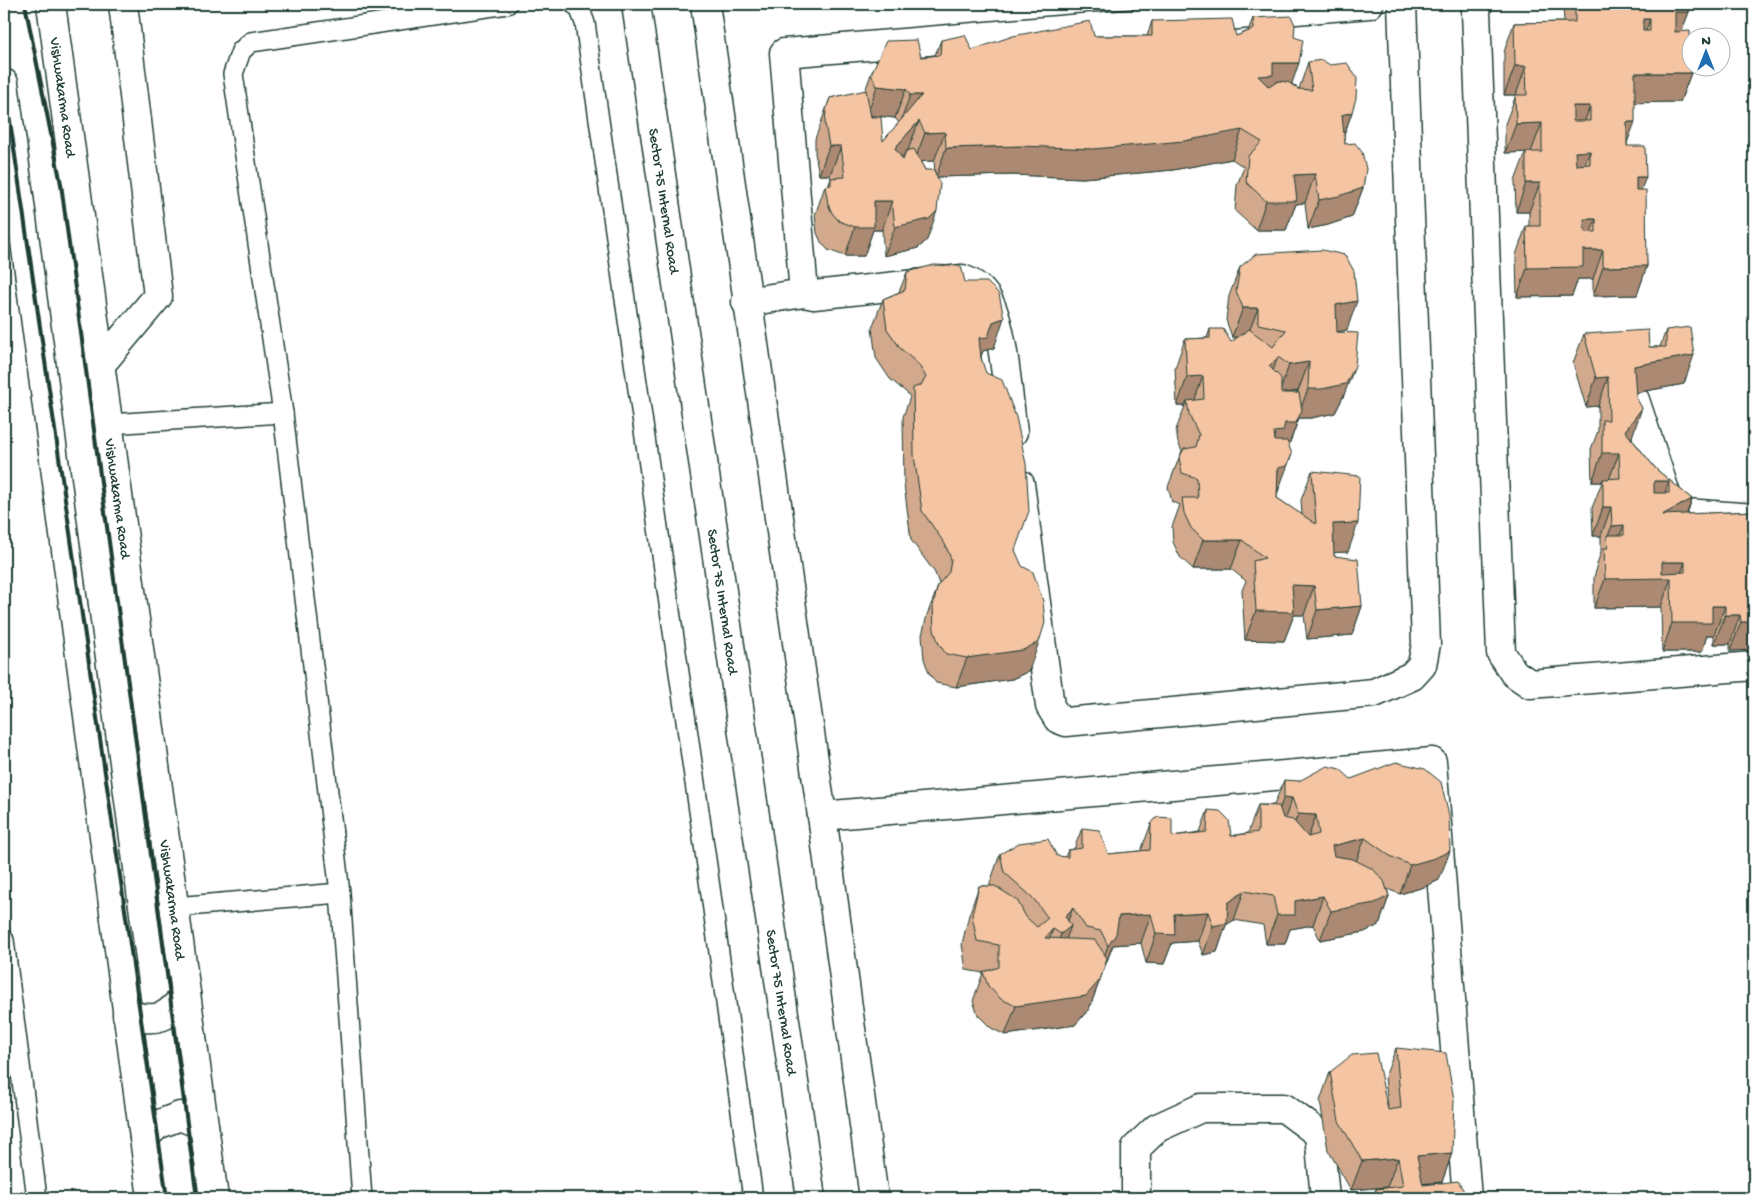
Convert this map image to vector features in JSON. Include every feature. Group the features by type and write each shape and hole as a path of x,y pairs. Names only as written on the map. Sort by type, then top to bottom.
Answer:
{"street":[{"name":"Vishwakarma Road","path":"51,4 214,1198"},
{"path":"101,364 158,296 123,4"},
{"name":"Sector 75 Internal Road","path":"636,4 811,1198"},
{"path":"704,4 822,816 874,1198"},
{"path":"804,293 784,53 1369,4"},
{"path":"746,302 804,293 814,295 962,279 974,283 988,300 999,331 1050,706 1058,719 1066,722 1374,693 1412,676 1422,665 1426,644 1402,4"},
{"path":"1478,4 1476,11 1501,653 1514,672 1530,684 1754,666"},
{"path":"4,83 152,1198"},
{"path":"1635,400 1672,512 1754,518"},
{"path":"822,816 1432,762 1467,1198"},
{"path":"127,1015 143,1018 166,1016 172,1012 186,994"},
{"path":"1136,1198 1136,1148 1157,1128 1201,1108 1284,1108 1319,1134 1325,1198"},
{"path":"144,1138 157,1125 180,1116 204,1126"}],"lane":[{"path":"362,1198 340,893 282,413 233,74 241,51 251,42 507,4"},
{"path":"574,4 579,7 585,22 706,856 752,1198"},
{"path":"109,424 282,413"},
{"path":"175,907 340,893"},
{"path":"4,940 37,1198"}],"building":[{"path":"1575,4 1689,4 1689,12 1675,12 1675,32 1680,32 1680,73 1635,73 1635,122 1627,122 1627,146 1645,146 1646,177 1636,177 1636,190 1646,190 1647,266 1603,267 1603,250 1583,250 1583,267 1527,268 1526,226 1540,226 1540,183 1526,183 1526,152 1542,152 1542,123 1516,124 1515,95 1527,95 1526,66 1515,66 1514,23 1575,22","holes":["1643,19 1650,19 1650,31 1643,31","1573,106 1590,106 1590,121 1573,121","1590,151 1590,164 1576,165 1575,152","1584,219 1596,219 1596,232 1585,232"]},
{"path":"1291,16 1295,25 1294,37 1303,40 1299,63 1273,63 1273,75 1258,76 1269,87 1278,81 1288,82 1298,89 1312,90 1308,62 1322,60 1330,65 1347,63 1357,78 1356,98 1352,112 1342,115 1345,144 1355,143 1362,152 1366,169 1363,188 1319,200 1315,174 1294,175 1297,201 1266,201 1246,182 1248,156 1262,142 1242,130 1184,141 1093,149 1023,146 946,148 945,132 925,133 919,121 895,148 903,160 906,151 914,149 925,170 934,170 940,184 937,211 929,219 895,227 892,201 874,201 874,227 855,227 839,221 832,213 828,204 825,186 831,185 831,178 845,177 841,146 829,146 825,124 826,110 830,98 866,90 871,117 881,117 883,141 922,95 910,95 906,89 877,86 871,74 886,41 917,40 921,57 940,55 941,40 965,35 972,50 1013,36 1090,21 1094,36 1152,36 1152,21 1232,19 1236,36 1254,29 1253,18"},
{"path":"1322,250 1345,255 1354,271 1357,301 1336,305 1337,332 1358,333 1355,366 1346,384 1322,389 1308,389 1309,362 1289,365 1278,357 1269,366 1281,378 1281,393 1299,393 1302,410 1296,423 1285,423 1283,431 1274,432 1275,441 1287,441 1292,454 1287,466 1278,468 1277,498 1316,524 1312,471 1360,476 1358,523 1333,524 1334,556 1358,559 1362,606 1317,610 1314,586 1292,585 1294,612 1256,611 1253,561 1265,558 1242,540 1203,540 1191,528 1184,513 1182,498 1198,498 1197,478 1182,473 1179,458 1184,449 1196,447 1199,435 1189,414 1187,401 1204,399 1203,376 1187,377 1185,339 1210,338 1210,329 1223,329 1231,342 1249,329 1273,347 1286,330 1258,324 1258,308 1243,308 1236,291 1240,267 1256,254"},
{"path":"934,265 961,266 965,282 987,282 999,294 1004,318 993,322 988,337 979,338 981,358 986,373 1002,380 1016,417 1026,464 1029,511 1015,550 1022,566 1033,572 1043,601 1045,623 1039,642 1023,650 967,658 946,654 939,644 934,630 933,606 938,585 949,572 951,559 945,544 922,511 914,455 913,388 921,385 926,377 918,364 901,349 887,329 883,299 905,290 907,272"},
{"path":"1690,327 1694,355 1634,366 1636,397 1642,408 1625,431 1656,469 1692,499 1662,515 1754,511 1754,622 1741,622 1740,615 1725,615 1725,606 1712,606 1712,623 1672,623 1671,578 1605,579 1604,548 1608,548 1607,535 1624,535 1624,525 1612,526 1611,507 1603,507 1603,479 1620,478 1619,453 1602,453 1602,420 1609,420 1608,377 1596,378 1584,334 1648,330 1649,347 1666,347 1666,330","holes":["1654,481 1669,481 1669,493 1654,493","1662,562 1685,562 1685,572 1662,573"]},
{"path":"1396,762 1425,769 1441,782 1449,816 1450,851 1435,858 1410,865 1390,856 1365,838 1332,846 1334,856 1353,859 1373,869 1384,881 1389,896 1375,903 1331,911 1323,896 1295,901 1295,915 1277,915 1273,896 1244,891 1228,903 1227,923 1213,926 1208,912 1174,914 1175,935 1156,934 1151,914 1119,916 1116,934 1108,946 1101,931 1086,928 1073,908 1065,916 1071,926 1061,934 1053,929 1045,938 1095,940 1107,958 1100,980 1086,996 1016,1006 1001,999 988,986 983,972 999,967 999,945 977,941 972,915 979,886 995,886 1017,900 1026,917 1037,927 1048,918 1033,898 1004,872 1000,854 1019,843 1048,839 1057,856 1068,857 1068,850 1082,848 1082,828 1099,830 1108,854 1150,850 1151,824 1157,817 1172,818 1172,836 1207,832 1208,810 1220,811 1229,820 1231,836 1258,832 1258,805 1279,806 1283,818 1293,820 1308,837 1319,834 1316,815 1298,814 1292,798 1284,797 1284,780 1299,781 1327,766 1340,769 1351,779"},
{"path":"1396,1048 1446,1053 1454,1100 1452,1153 1417,1156 1423,1185 1458,1181 1468,1198 1375,1198 1376,1189 1403,1186 1398,1158 1362,1161 1339,1121 1330,1072 1352,1055 1376,1053 1388,1110 1401,1108"}],"railway":[{"path":"25,4 61,184 197,1198"},
{"path":"4,80 167,1198"}]}
